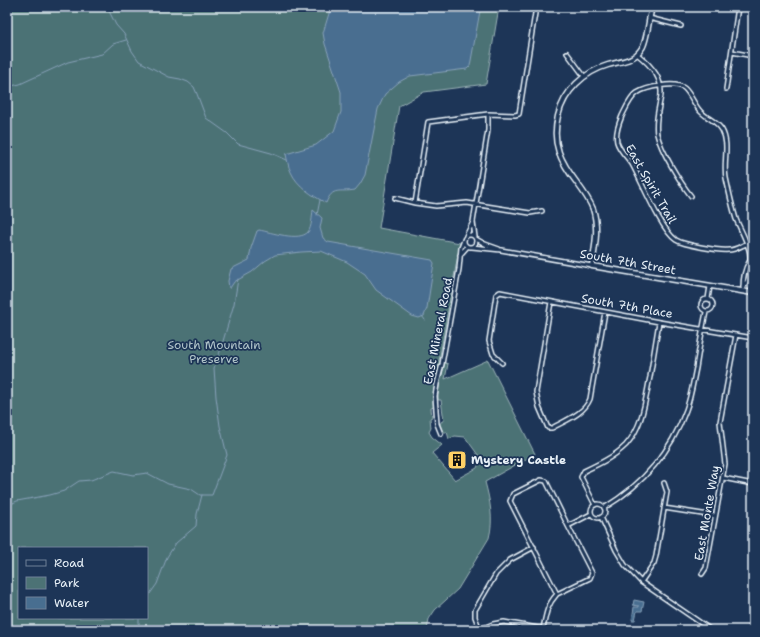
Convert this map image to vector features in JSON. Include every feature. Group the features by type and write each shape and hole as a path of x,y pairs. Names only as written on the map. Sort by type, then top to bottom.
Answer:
{"street":[{"path":"415,203 428,122 488,114 516,116 519,114 536,7"},
{"path":"592,266 596,237 594,216 588,200 563,163 560,156 556,138 557,118 561,106 574,85 584,76 607,65 626,61 638,54 643,47 652,7"},
{"path":"726,89 738,7"},
{"path":"649,18 681,26"},
{"path":"567,52 584,76"},
{"path":"732,52 753,56"},
{"path":"638,54 656,73 661,86 661,100 656,120 658,139 691,196"},
{"name":"East Spirit Trail","path":"675,84 683,87 701,113 717,124 722,130 726,149 726,175 736,218 746,244 731,250 724,250 686,244 676,240 669,233 661,222 637,173 617,143 616,133 622,116 630,101 636,94 649,88 661,86 675,84"},
{"name":"East Mineral Road","path":"441,434 437,424 435,396 436,384 442,364 458,277 461,244 473,222 488,130 488,114"},
{"path":"395,198 436,206 467,203 530,213 542,210"},
{"name":"East Mineral Road","path":"473,222 476,238"},
{"name":"South 7th Street","path":"465,238 471,234 485,244 500,250"},
{"path":"460,255 467,247 464,244 465,238"},
{"path":"472,247 476,244 476,238"},
{"path":"743,290 747,284 750,268 750,255 746,244"},
{"name":"South 7th Street","path":"467,247 500,250 710,286 743,290 753,293"},
{"path":"708,299 710,286"},
{"name":"South 7th Place","path":"502,363 493,354 489,342 496,295 500,292 753,338"},
{"path":"706,312 701,308 701,304 704,300 708,299"},
{"path":"604,508 618,500 644,478 659,461 674,440 687,409 706,312 713,306 712,302 708,299"},
{"path":"551,302 536,392 539,407 548,428 552,428 587,406 590,399 605,312"},
{"path":"595,504 581,477 582,474 584,471 614,455 626,445 635,432 643,413 659,322"},
{"name":"East Monte Way","path":"702,574 706,568 725,457 720,422 736,335"},
{"path":"722,478 753,484"},
{"path":"543,628 550,602 557,594 590,578 592,573 546,481 541,480 513,494 510,501 557,594"},
{"path":"641,582 654,563 667,492 664,483"},
{"path":"595,504 601,505 604,508"},
{"path":"591,514 592,508 595,504"},
{"path":"601,517 604,514 604,508"},
{"path":"664,508 715,516"},
{"path":"591,514 597,518 601,517"},
{"path":"568,526 591,514"},
{"path":"601,517 616,550 625,565 641,582 711,630"},
{"path":"534,547 510,560 496,574 475,610 475,617 479,630 493,624 504,622 551,630"}],"green space":[{"name":"South Mountain Preserve","path":"7,7 499,7 486,84 424,92 399,106 379,228 460,243 435,384 434,407 431,408 432,417 430,418 431,428 429,432 432,437 442,445 432,453 455,480 477,468 481,459 465,437 455,436 449,439 447,432 443,432 440,424 444,421 441,400 438,400 441,377 445,363 448,364 445,379 488,360 535,454 485,482 490,503 491,517 489,538 458,589 435,610 429,619 427,630 7,630"}],"water":[{"path":"331,7 477,7 480,11 470,66 467,69 410,76 399,82 385,94 378,109 365,175 355,190 334,192 331,194 326,203 311,194 297,182 290,170 286,154 316,145 334,131 341,112 341,92 325,44 323,33"},
{"path":"313,210 322,218 320,228 323,238 328,242 432,260 434,263 427,308 424,316 419,318 412,316 376,290 365,274 347,262 321,251 275,255 252,272 234,282 229,288 228,281 231,269 249,260 251,248 257,231 259,230 292,236 304,235 308,232 310,227"},
{"path":"634,600 644,602 642,611 637,611 635,620 632,620 634,607 639,607 633,605"}],"waterway":[{"path":"107,7 116,25 124,34 132,51 139,61 169,77 188,82 194,87 206,118 227,133 238,144 271,153 287,160"},
{"path":"7,87 20,84 68,62 102,54 113,44 126,40"},
{"path":"317,215 320,200"},
{"path":"7,506 17,501 64,491 79,481 91,480 114,471 133,475 147,473 168,484 191,489 200,495 212,495 227,455 220,426 214,368 234,304 238,279"},
{"path":"422,316 425,320"},
{"path":"148,597 157,584 167,557 176,543 196,526 197,514 202,495"},
{"path":"130,630 139,624 139,619"}],"place":[{"name":"Mystery Castle","path":"457,460"}]}
